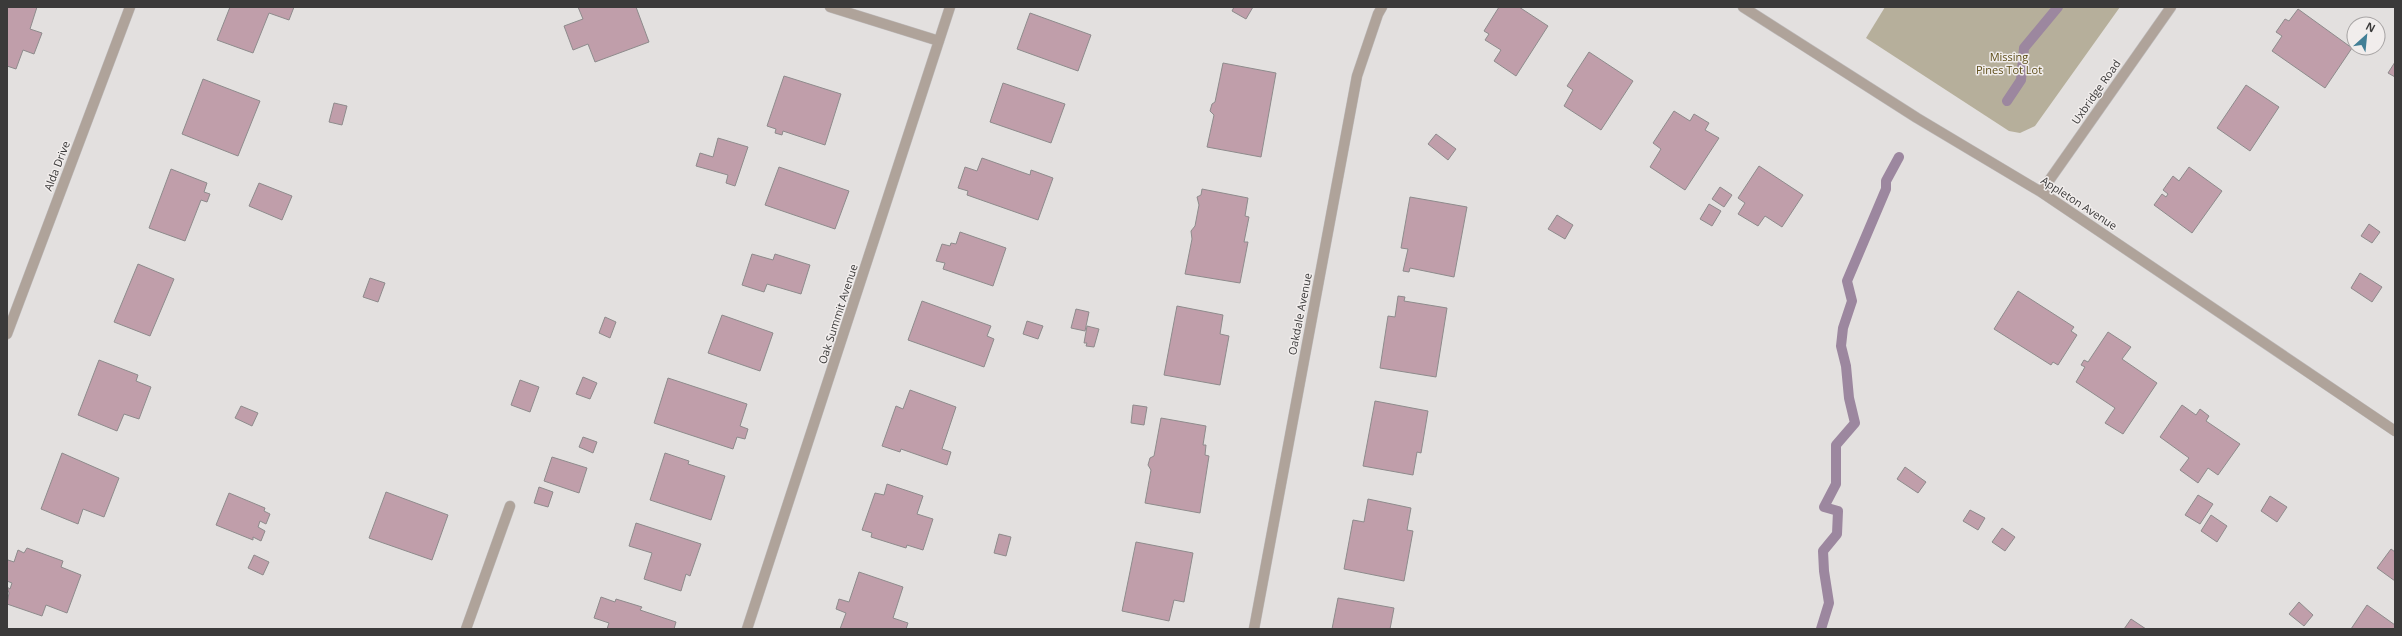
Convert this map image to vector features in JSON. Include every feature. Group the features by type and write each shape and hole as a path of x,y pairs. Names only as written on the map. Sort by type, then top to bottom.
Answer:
{"street":[{"name":"Alda Drive","path":"7,334 130,7"},
{"path":"830,7 939,41"},
{"name":"Oak Summit Avenue","path":"747,629 950,7"},
{"name":"Oakdale Avenue","path":"1254,629 1356,76 1378,14 1382,7"},
{"name":"Appleton Avenue","path":"1743,7 1917,118 2041,192 2395,431"},
{"name":"Uxbridge Road","path":"2041,192 2171,7"},
{"path":"466,629 510,506"}],"green space":[{"name":"Missing Pines Tot Lot","path":"1885,7 2120,7 2035,126 2020,133 2009,131 1866,38"}],"building":[{"path":"7,7 37,7 30,29 42,33 34,54 23,50 16,69 7,66"},
{"path":"230,7 294,7 289,20 269,13 253,53 217,40"},
{"path":"578,7 636,7 649,42 595,62 588,44 573,50 564,26 583,19"},
{"path":"1234,7 1253,7 1246,19 1232,11"},
{"path":"1499,7 1519,7 1548,26 1516,76 1494,61 1501,50 1485,40 1489,34 1484,31"},
{"path":"2298,9 2346,44 2347,56 2325,88 2272,51 2282,36 2276,32 2285,19 2289,21"},
{"path":"1030,13 1091,35 1078,71 1017,49"},
{"path":"1589,52 1633,81 1601,130 1564,106 1573,90 1567,86"},
{"path":"2395,62 2395,77 2388,73"},
{"path":"1223,63 1276,73 1261,157 1207,147 1214,115 1210,111 1212,104 1215,102"},
{"path":"784,76 841,94 825,145 783,131 782,135 775,133 776,129 767,126"},
{"path":"203,79 260,101 238,156 182,134"},
{"path":"1003,83 1065,104 1051,143 990,122"},
{"path":"2246,85 2279,107 2250,151 2217,128"},
{"path":"334,103 347,106 342,125 329,122"},
{"path":"1674,111 1690,121 1694,114 1709,123 1705,130 1719,138 1685,190 1650,167 1661,149 1653,143"},
{"path":"1436,134 1456,149 1448,160 1428,144"},
{"path":"718,138 748,147 735,186 726,183 728,175 696,166 700,153 713,157"},
{"path":"982,158 1030,175 1031,170 1053,178 1038,220 967,195 968,191 958,188 965,167 977,171"},
{"path":"1759,166 1803,195 1782,227 1765,216 1758,226 1738,214 1745,203 1738,198"},
{"path":"779,167 849,191 835,229 765,205"},
{"path":"2189,167 2222,191 2192,233 2154,205 2162,194 2166,197 2168,194 2163,190 2173,176 2179,181"},
{"path":"171,169 207,183 204,192 210,194 207,202 201,200 185,241 149,228"},
{"path":"259,183 292,196 282,220 249,206"},
{"path":"1720,187 1732,195 1724,207 1712,199"},
{"path":"1202,189 1248,198 1245,216 1249,217 1244,242 1248,242 1240,283 1185,274 1192,239 1191,231 1195,226 1199,205 1197,197 1201,195"},
{"path":"1410,197 1467,207 1454,277 1410,268 1409,272 1403,271 1408,249 1401,248"},
{"path":"1709,204 1721,211 1712,226 1700,219"},
{"path":"1557,215 1573,225 1565,239 1548,229"},
{"path":"2369,224 2380,232 2372,243 2361,236"},
{"path":"960,232 1006,248 993,286 943,269 945,263 936,261 942,244 950,246 951,243 956,244"},
{"path":"752,254 773,260 775,254 810,265 801,294 767,284 764,292 742,285"},
{"path":"138,264 174,279 150,336 114,322"},
{"path":"2360,273 2382,287 2372,302 2351,288"},
{"path":"370,278 385,283 378,302 363,297"},
{"path":"2018,291 2074,327 2071,331 2077,335 2058,365 2053,362 2051,365 1994,329"},
{"path":"1398,296 1405,297 1404,301 1447,308 1436,377 1380,368 1388,316 1395,317"},
{"path":"922,301 991,326 987,336 994,339 984,367 908,340"},
{"path":"1177,306 1223,315 1220,334 1229,336 1220,385 1164,375"},
{"path":"1076,309 1089,312 1085,331 1071,328"},
{"path":"722,315 773,333 760,371 708,353"},
{"path":"605,317 616,322 610,338 599,333"},
{"path":"1027,321 1043,326 1038,339 1023,334"},
{"path":"1087,326 1099,329 1094,347 1086,346 1087,343 1084,343"},
{"path":"2108,332 2131,347 2122,359 2157,383 2123,434 2105,423 2115,408 2076,382 2085,367 2081,365 2084,360 2088,362"},
{"path":"99,360 138,375 136,381 151,387 139,419 124,414 117,431 78,415"},
{"path":"583,377 597,383 590,399 576,394"},
{"path":"668,378 747,404 740,426 748,429 745,439 737,437 733,449 654,423"},
{"path":"520,380 539,387 530,412 511,405"},
{"path":"910,390 956,407 942,449 951,452 947,465 901,449 900,452 882,446 896,406 903,409"},
{"path":"1375,401 1428,411 1421,453 1417,452 1413,475 1363,466"},
{"path":"1133,405 1147,407 1144,425 1131,423"},
{"path":"2182,405 2196,415 2200,409 2209,416 2206,421 2240,444 2218,475 2208,468 2198,483 2180,470 2189,458 2160,437"},
{"path":"241,406 258,413 252,426 235,418"},
{"path":"1161,418 1206,426 1203,445 1206,445 1205,455 1209,456 1200,513 1145,503 1151,470 1148,465 1150,458 1154,456"},
{"path":"583,437 597,442 593,453 579,447"},
{"path":"62,453 119,478 104,517 83,509 78,524 41,509"},
{"path":"665,453 689,461 688,464 725,476 711,520 650,500"},
{"path":"552,457 587,468 579,493 544,481"},
{"path":"1905,467 1926,482 1918,493 1897,479"},
{"path":"887,484 923,496 917,514 933,519 923,550 907,545 906,548 871,537 872,533 862,530 875,493 884,495"},
{"path":"539,487 553,492 548,507 534,503"},
{"path":"386,492 448,515 432,560 369,538"},
{"path":"229,493 265,508 264,511 270,514 266,524 260,521 258,527 265,531 261,541 253,537 253,540 216,525"},
{"path":"2198,495 2213,504 2200,524 2185,515"},
{"path":"2270,496 2287,507 2277,522 2261,511"},
{"path":"1368,499 1411,508 1407,530 1413,531 1404,581 1344,569 1353,520 1364,522"},
{"path":"1970,510 1985,518 1978,530 1963,521"},
{"path":"2211,515 2227,526 2217,542 2201,531"},
{"path":"636,523 701,544 690,576 686,574 681,591 644,579 652,553 629,546"},
{"path":"2002,528 2015,537 2005,551 1992,542"},
{"path":"999,534 1011,537 1006,556 994,553"},
{"path":"1136,542 1193,553 1184,602 1174,600 1169,621 1122,611"},
{"path":"27,548 63,561 61,567 81,575 67,613 46,605 42,616 7,604 9,593 7,587 10,589 12,583 7,581 7,562 8,560 14,562 18,550 24,553"},
{"path":"2391,549 2395,552 2395,581 2377,568"},
{"path":"254,555 269,562 263,575 248,568"},
{"path":"859,572 903,587 893,618 908,623 906,629 840,629 846,613 836,609 839,599 849,602"},
{"path":"601,597 615,602 616,599 642,607 640,610 676,622 674,629 607,629 609,623 594,618"},
{"path":"1338,598 1394,608 1390,629 1332,629"},
{"path":"2299,602 2313,615 2304,626 2289,614"},
{"path":"2367,605 2395,625 2395,629 2351,629"},
{"path":"2131,619 2146,629 2124,629"}],"waterway":[{"path":"2007,101 2021,80 2024,48 2058,7"},
{"path":"1821,629 1829,603 1824,571 1823,551 1837,534 1838,511 1824,507 1836,484 1836,445 1855,423 1849,398 1846,366 1841,346 1843,328 1852,301 1847,281 1886,189 1886,181 1899,157"}]}
